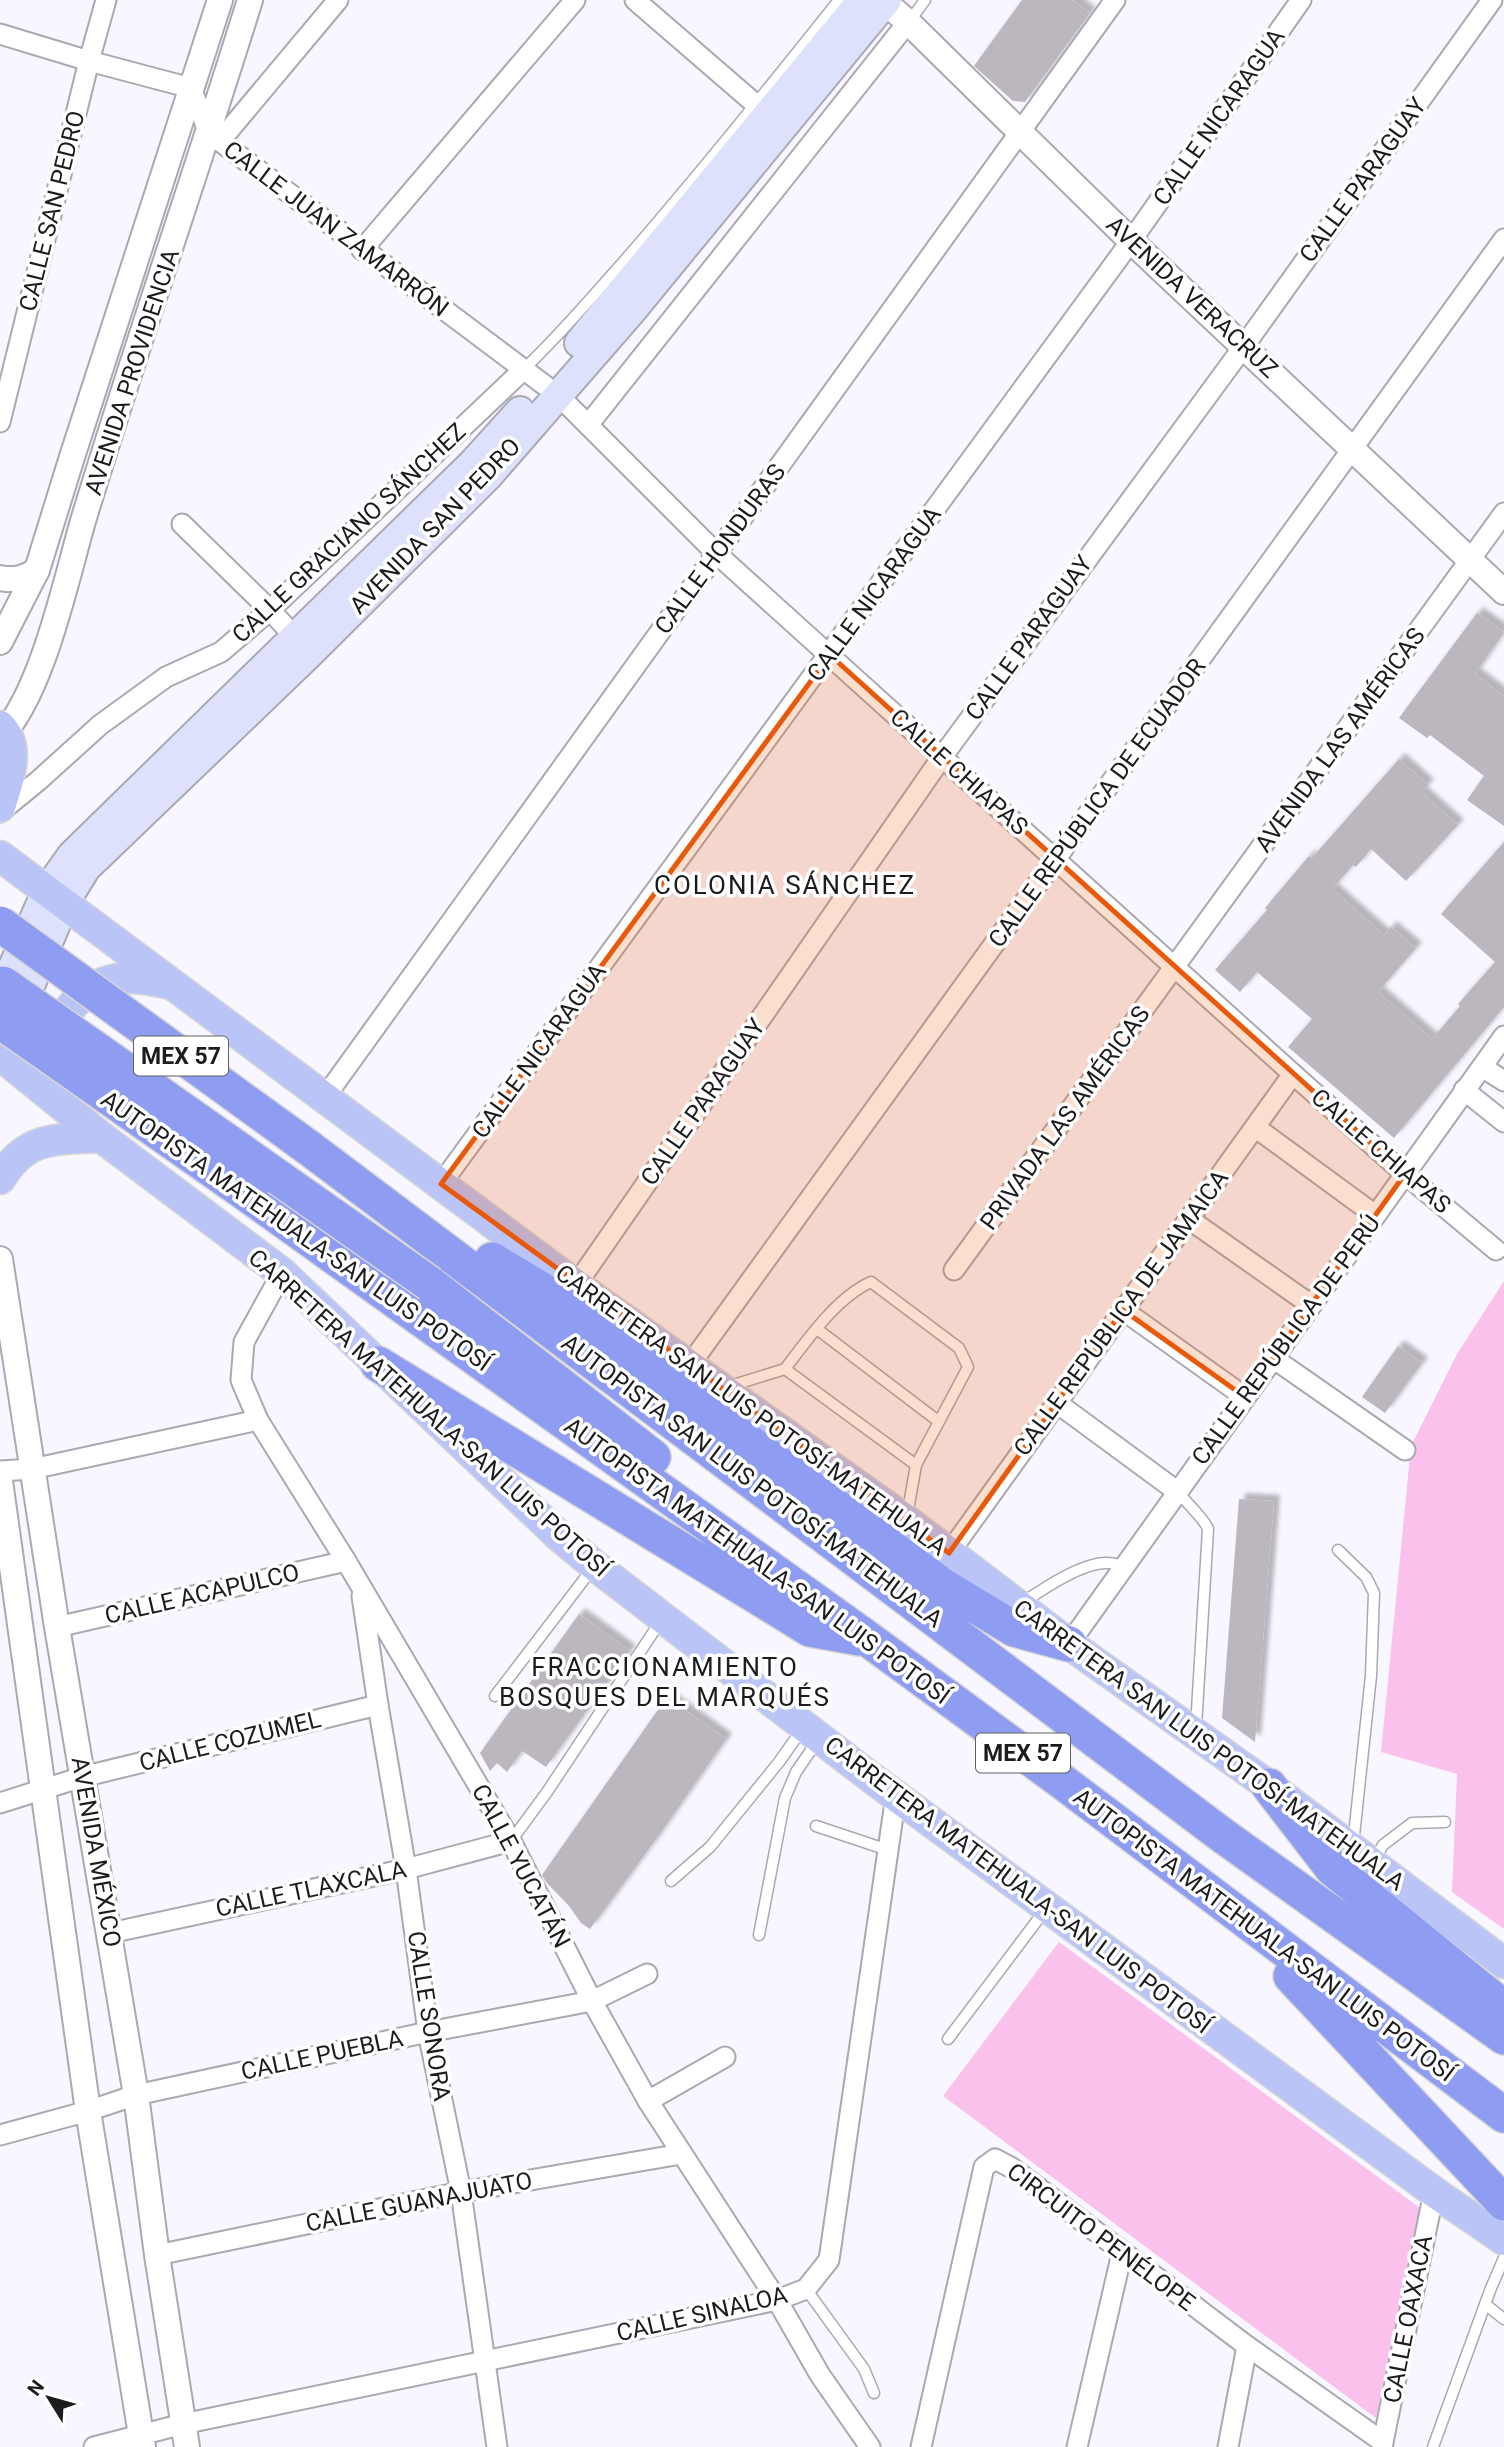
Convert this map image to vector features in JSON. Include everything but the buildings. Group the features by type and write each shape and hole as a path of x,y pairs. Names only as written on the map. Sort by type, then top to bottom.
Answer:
{"highway":[{"name":"MEX 57","path":"0,924 309,1148 542,1290 577,1316"},
{"path":"0,941 53,964"},
{"path":"0,982 430,1284 543,1389 799,1572 857,1632"},
{"name":"AUTOPISTA MATEHUALA-SAN LUIS POTOSÍ","path":"0,1021 402,1303 543,1389"},
{"path":"577,1316 943,1586 1014,1629 1069,1644"},
{"name":"AUTOPISTA SAN LUIS POTOSÍ-MATEHUALA","path":"577,1316 1222,1835 1504,2037"},
{"path":"378,1364 810,1629 857,1632"},
{"name":"AUTOPISTA MATEHUALA-SAN LUIS POTOSÍ","path":"857,1632 1060,1780 1504,2115"},
{"path":"1269,1786 1333,1869 1504,2008"},
{"path":"1226,1907 1504,2203"}],"main road":[{"name":"AVENIDA SAN PEDRO","path":"542,383 657,235 879,1"},
{"name":"AVENIDA SAN PEDRO","path":"0,996 56,896 303,645 473,463 769,115"},
{"path":"0,809 13,756 11,744 2,731"},
{"name":"CARRETERA SAN LUIS POTOSÍ-MATEHUALA","path":"0,856 441,1184 577,1316 689,1366 722,1389 906,1520 1069,1644 1269,1786 1504,1963"},
{"name":"AVENIDA SAN PEDRO","path":"0,1056 56,896"},
{"path":"65,1109 55,1085 51,1058 56,1031 70,1007 91,989 116,979 144,979 172,985"},
{"name":"CARRETERA MATEHUALA-SAN LUIS POTOSÍ","path":"0,1056 101,1138 282,1273 558,1535 594,1565 896,1795 1504,2241"},
{"path":"0,1179 17,1156 30,1147 46,1142 101,1138"}],"street":[{"name":"CALLE SAN PEDRO","path":"0,422 106,0"},
{"name":"AVENIDA PROVIDENCIA","path":"0,642 37,570 220,0"},
{"name":"AVENIDA PROVIDENCIA","path":"2,731 24,702 44,653 88,506 214,137 250,0"},
{"path":"214,137 338,0"},
{"path":"362,250 575,0"},
{"path":"635,0 769,115"},
{"name":"CALLE HONDURAS","path":"325,1097 1115,0"},
{"name":"CALLE NICARAGUA","path":"441,1184 1131,241 1301,0"},
{"name":"CALLE PARAGUAY","path":"577,1316 942,757 1244,346 1492,0"},
{"name":"AVENIDA VERACRUZ","path":"879,1 908,22 1131,241 1504,592"},
{"path":"588,425 908,22"},
{"path":"0,34 191,88"},
{"name":"CALLE JUAN ZAMARRÓN","path":"191,88 214,137 542,383"},
{"name":"CALLE REPÚBLICA DE ECUADOR","path":"689,1366 1504,239"},
{"name":"CALLE CHIAPAS","path":"542,383 588,425 717,554 1293,1074 1405,1174 1496,1250"},
{"name":"CALLE GRACIANO SÁNCHEZ","path":"0,809 38,781 100,724 166,677 221,652 542,383"},
{"path":"60,498 88,506"},
{"name":"AVENIDA LAS AMÉRICAS","path":"1175,967 1504,513"},
{"path":"182,524 303,645"},
{"path":"0,578 25,578 37,570"},
{"name":"PRIVADA LAS AMÉRICAS","path":"954,1269 1175,967"},
{"name":"CALLE REPÚBLICA DE PERÚ","path":"1069,1644 1504,1036"},
{"path":"1482,1067 1504,1081"},
{"name":"CALLE REPÚBLICA DE JAMAICA","path":"950,1553 1293,1074"},
{"path":"1464,1090 1504,1122"},
{"path":"1255,1127 1375,1215"},
{"path":"1189,1219 1311,1305"},
{"name":"AVENIDA MÉXICO","path":"0,1259 57,1627 136,2095 185,2436"},
{"name":"CALLE YUCATÁN","path":"282,1273 244,1342 241,1380 258,1420 346,1561 510,1841 592,2001 648,2101 778,2300 820,2375 870,2447"},
{"path":"1124,1310 1245,1397"},
{"path":"1273,1358 1405,1450"},
{"path":"1057,1403 1178,1492"},
{"path":"0,1471 32,1469 258,1420"},
{"name":"AVENIDA MÉXICO","path":"0,1481 88,2111 142,2441"},
{"name":"CALLE ACAPULCO","path":"57,1627 346,1561"},
{"name":"CALLE SONORA","path":"360,1585 406,1869 428,2032 461,2192 497,2447"},
{"name":"CALLE COZUMEL","path":"0,1803 82,1777 378,1705"},
{"name":"CALLE SINALOA","path":"94,2447 185,2436 485,2361 778,2300 806,2289 829,2260 896,1795"},
{"name":"CALLE TLAXCALA","path":"110,1933 406,1869 510,1841"},
{"name":"CALLE PUEBLA","path":"0,2135 136,2095 428,2032 592,2001 647,1973"},
{"path":"648,2101 725,2057"},
{"name":"CALLE GUANAJUATO","path":"157,2255 461,2192 681,2154"},
{"name":"CIRCUITO PENÉLOPE","path":"921,2447 984,2167 995,2159 1012,2168 1247,2346 1383,2444"},
{"name":"CALLE OAXACA","path":"1383,2444 1434,2192"},
{"path":"1077,2447 1122,2253"},
{"path":"1228,2447 1247,2346"}],"lane":[{"path":"769,115 839,0"},
{"path":"908,22 925,0"},
{"path":"722,1389 785,1369 817,1329 857,1288 871,1282 959,1348 968,1367 916,1465 906,1520"},
{"path":"817,1329 938,1421"},
{"path":"785,1369 916,1465"},
{"path":"1178,1492 1193,1512 1206,1523 1208,1530 1196,1734"},
{"path":"1339,1550 1366,1577 1374,1592 1363,1856 1383,1846 1412,1823 1445,1822"},
{"path":"1019,1606 1048,1586 1084,1569 1106,1563 1124,1566"},
{"path":"495,1696 594,1565"},
{"path":"510,1841 547,1792 663,1617"},
{"path":"671,1881 710,1847 779,1762 812,1732"},
{"path":"759,1935 785,1798 812,1732"},
{"path":"816,1826 888,1850"},
{"path":"948,2039 1047,1907"},
{"path":"1433,2447 1504,2258"},
{"path":"806,2289 864,2368 874,2393"},
{"path":"1485,2304 1504,2319"}],"highlighted area":[{"path":"830,655 1405,1174 1245,1397 1123,1310 949,1553 441,1184"}],"shaded area":[{"path":"1504,1281 1504,1929 1452,1892 1457,1774 1381,1752 1411,1446 1457,1354"},
{"path":"1059,1942 1420,2208 1376,2418 943,2096"}],"district":[{"name":"COLONIA SÁNCHEZ","path":"785,885"},
{"name":"FRACCIONAMIENTO BOSQUES DEL MARQUÉS","path":"665,1682"}]}
